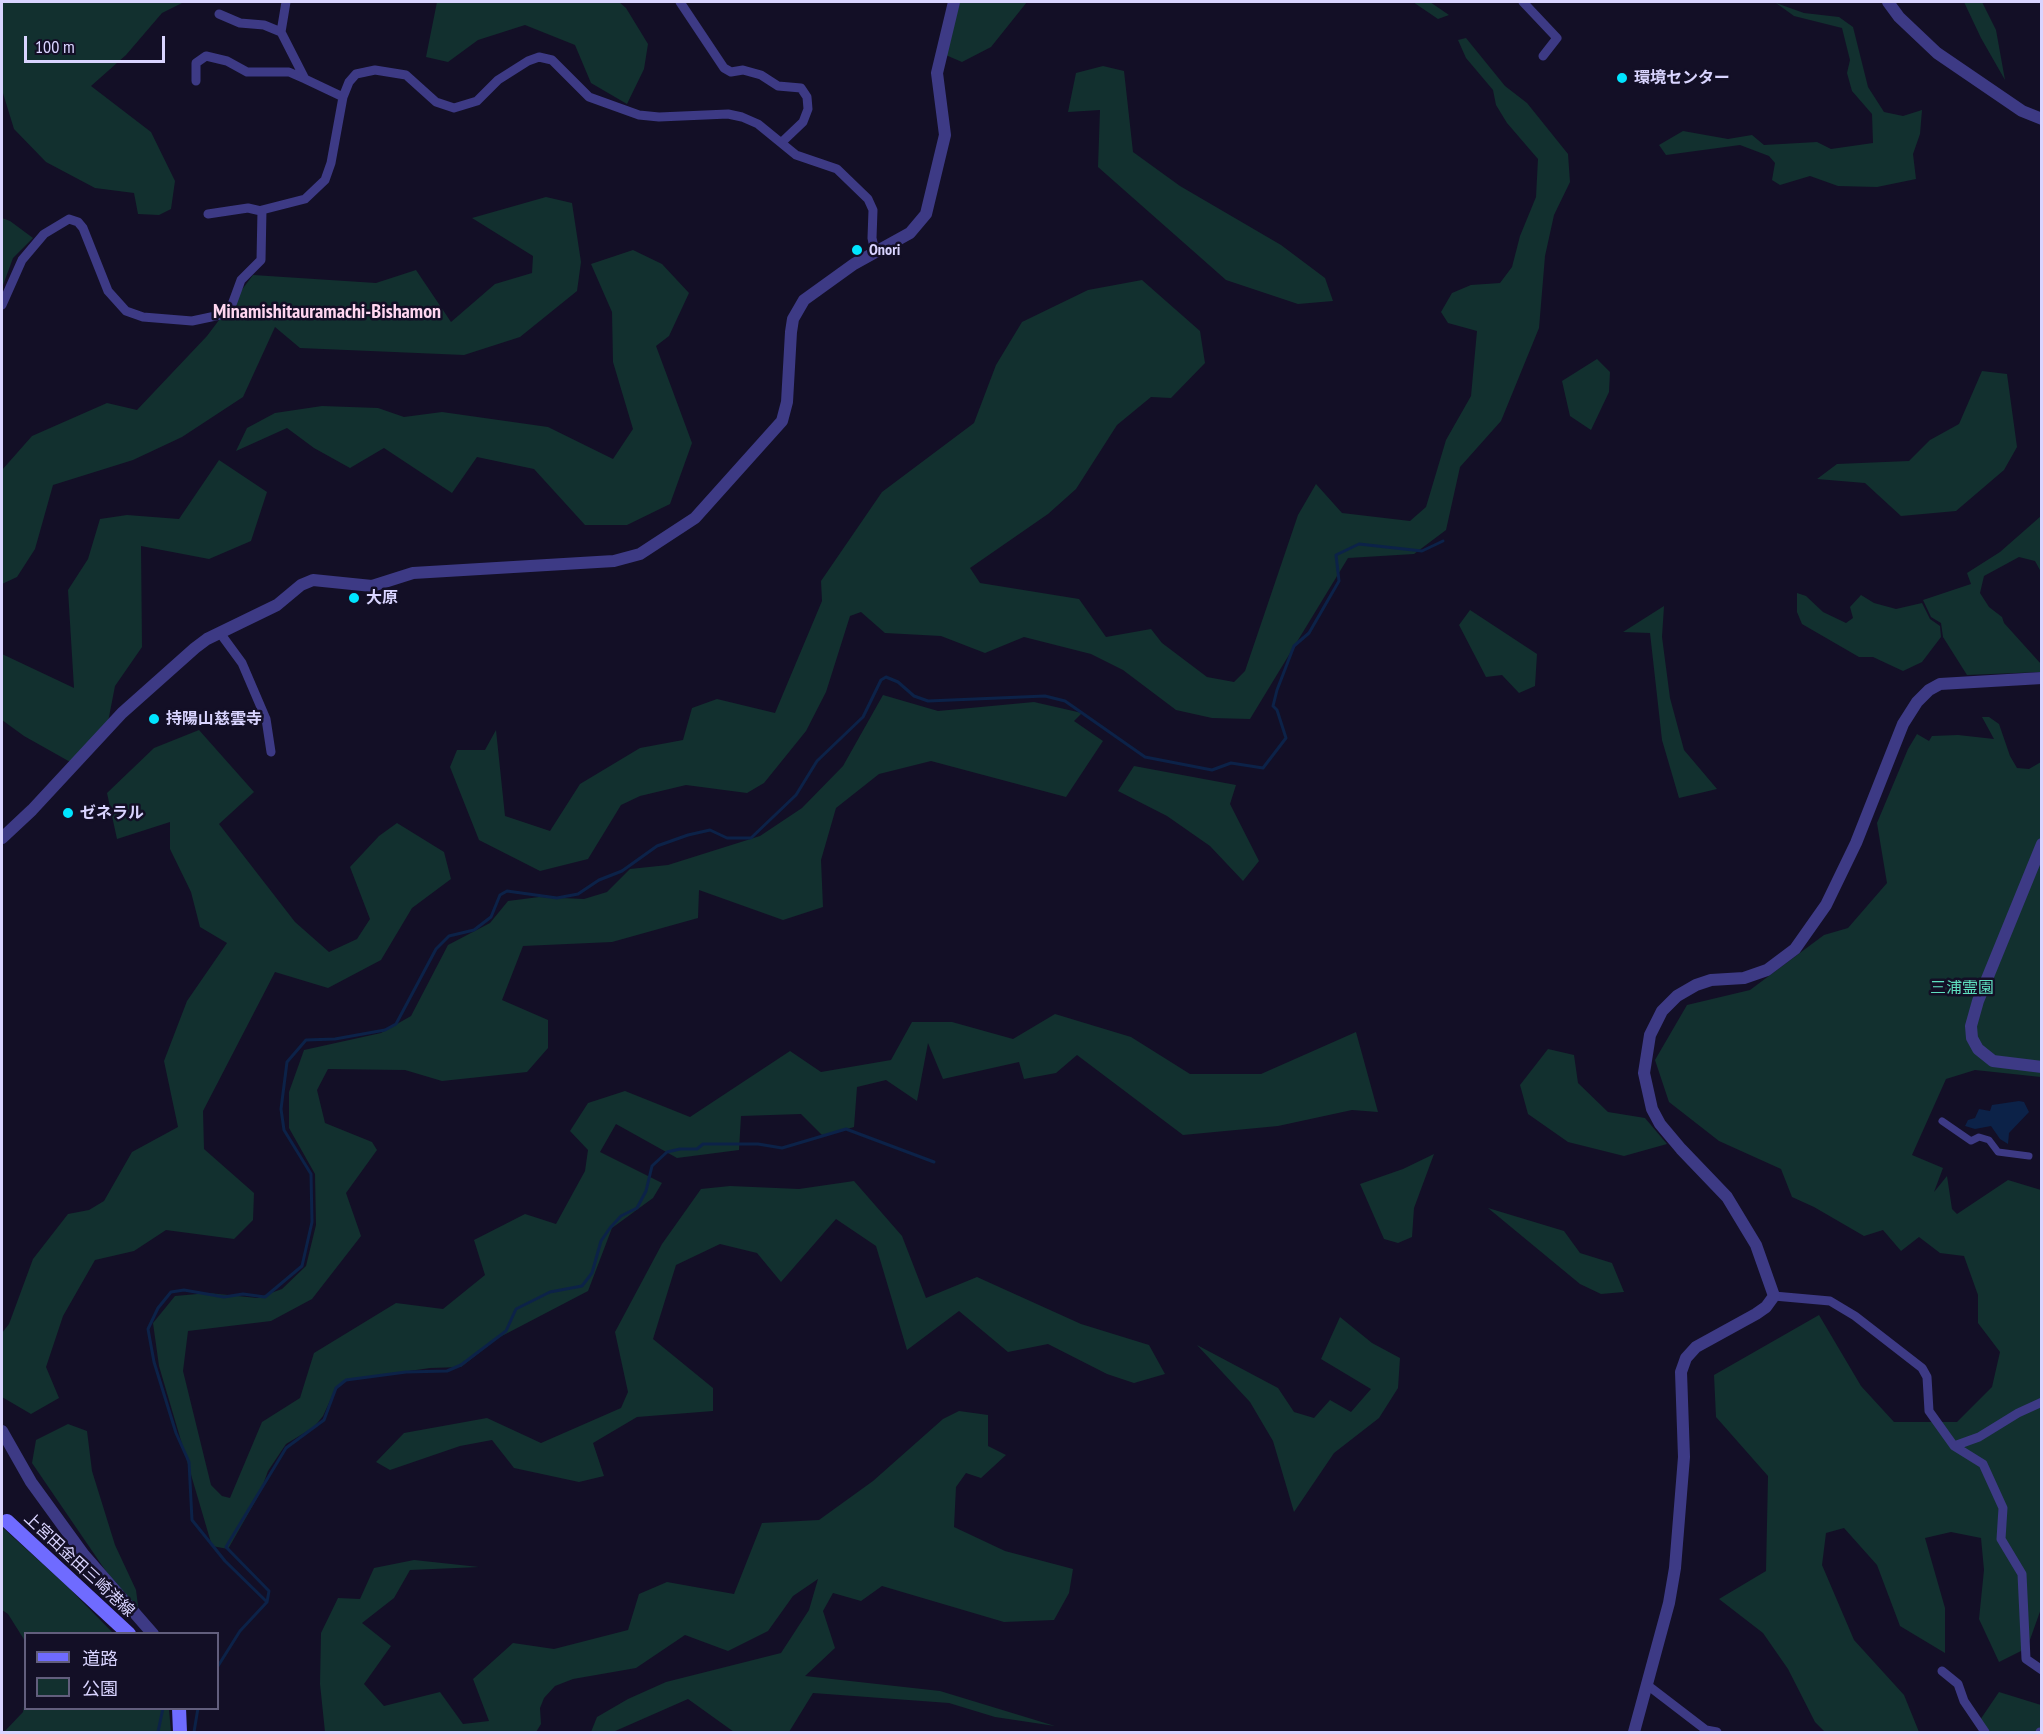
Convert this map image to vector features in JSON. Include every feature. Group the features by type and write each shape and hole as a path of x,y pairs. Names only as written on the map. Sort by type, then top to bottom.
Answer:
{"main road":[{"name":"上宮田金田三崎港線","path":"8,1521 127,1632"},
{"path":"180,1732 182,1711"}],"street":[{"path":"286,2 281,32 305,79"},
{"path":"680,2 724,68 731,72 743,70 761,75 778,86 801,88 807,97 805,115 802,122 782,142"},
{"path":"2,838 32,810 122,713 195,648 277,605 301,585 313,580 372,586 413,573 614,561 640,554 702,511 782,421 787,402 791,332 798,309 812,293 875,252 910,233 926,214 945,135 937,73 954,2"},
{"path":"1523,2 1557,38 1543,56"},
{"path":"1888,2 1912,32 1937,53 2022,111 2042,119"},
{"path":"219,14 240,23 264,25 281,32"},
{"path":"196,81 196,63 206,56 227,61 247,72 289,72 343,97"},
{"path":"208,214 248,208 261,211 273,205 299,202 321,186 331,163 343,97 349,82 356,74 375,70 410,77 436,102 449,108 477,101 498,80 528,61 546,58 589,97 639,115 659,117 728,114 742,117 758,124 796,155 837,169 868,199 873,210 872,238 875,252"},
{"path":"2,305 22,260 44,234 69,219 78,222 83,228 108,291 126,311 142,317 192,321 221,316 229,312 241,280 261,260 261,211"},
{"path":"220,633 242,663 266,719 271,752"},
{"path":"1774,1296 1756,1245 1727,1197 1667,1133 1652,1109 1644,1073 1650,1035 1662,1011 1677,996 1696,985 1712,980 1744,978 1760,972 1795,949 1826,905 1856,843 1903,724 1917,702 1929,690 1940,684 2042,678"},
{"path":"2042,844 1978,1001 1971,1026 1972,1038 1978,1049 1993,1061 2042,1067"},
{"path":"1942,1121 1971,1141 1979,1137 1989,1140 1998,1152 2029,1156"},
{"path":"1774,1296 1830,1301 1856,1316 1922,1368 1927,1377 1929,1411 1954,1446 1983,1464 2002,1508 2001,1539 2022,1574 2026,1659 2042,1670"},
{"path":"1634,1732 1669,1603 1676,1568 1684,1457 1681,1372 1686,1358 1696,1347 1756,1314 1766,1307 1774,1296"},
{"path":"1954,1446 1979,1437 2042,1402"},
{"path":"2,1431 31,1482 84,1555 151,1632"},
{"path":"1942,1671 1958,1684 1964,1701 1985,1732"},
{"path":"1646,1684 1706,1730 1717,1732"}],"green space":[{"path":"2,2 184,2 162,13 126,55 91,86 151,132 175,181 171,209 159,215 138,214 134,193 95,188 46,162 14,129 2,90"},
{"path":"437,2 619,2 626,8 648,44 644,69 627,104 591,83 575,45 525,25 478,40 448,62 426,57"},
{"path":"953,2 1027,2 991,47 962,62 941,53"},
{"path":"1413,2 1430,2 1449,15 1438,19"},
{"path":"1964,2 1982,2 1996,30 2005,80 1981,38"},
{"path":"1776,3 1804,13 1839,17 1853,27 1868,87 1884,112 1903,116 1922,110 1920,134 1913,154 1916,179 1877,187 1838,186 1810,176 1780,185 1772,180 1775,163 1769,156 1740,145 1666,155 1659,145 1683,131 1728,139 1752,135 1764,145 1817,142 1831,149 1873,143 1872,114 1852,91 1847,73 1850,60 1842,28 1794,16"},
{"path":"1466,38 1505,86 1527,103 1568,154 1570,182 1554,215 1545,256 1539,328 1501,421 1460,467 1446,530 1414,554 1348,558 1250,719 1212,718 1176,710 1123,670 1091,654 1024,637 985,653 941,636 885,633 861,612 850,616 826,692 806,731 764,783 747,793 686,785 640,796 621,805 588,859 540,871 479,840 450,767 457,750 485,750 496,730 505,816 550,831 580,784 640,748 683,740 692,708 717,699 775,713 822,601 821,581 882,492 974,423 996,365 1022,322 1088,290 1142,280 1200,331 1205,363 1171,398 1151,397 1117,425 1076,489 1048,514 970,568 980,583 1079,599 1106,637 1151,629 1162,643 1207,677 1234,682 1245,671 1298,515 1316,484 1342,513 1410,521 1426,507 1446,440 1471,396 1477,331 1448,323 1441,312 1452,293 1471,285 1500,283 1512,267 1520,236 1536,197 1538,159 1507,123 1496,105 1493,90 1466,58 1458,40"},
{"path":"1103,66 1124,71 1133,152 1180,186 1281,245 1325,278 1333,301 1298,304 1226,280 1098,167 1100,110 1068,112 1076,73"},
{"path":"546,197 572,203 581,262 577,291 520,337 464,355 300,348 275,327 243,397 182,437 133,460 53,485 35,549 17,577 2,584 2,470 32,436 107,403 137,410 207,336 253,275 376,283 416,270 451,322 495,284 532,273 533,256 472,218"},
{"path":"2,218 10,221 33,238 13,258 2,288"},
{"path":"633,250 662,264 689,293 669,336 656,346 692,443 670,504 627,525 585,525 534,469 477,457 452,493 384,448 350,468 314,448 287,428 236,451 247,428 275,413 322,406 378,408 404,417 442,412 548,427 613,459 633,429 613,362 612,312 591,264"},
{"path":"1597,359 1610,372 1609,392 1591,430 1570,416 1562,381"},
{"path":"1982,371 2007,374 2017,447 2004,470 1956,511 1901,516 1865,483 1817,479 1837,464 1909,461 1930,440 1959,424"},
{"path":"219,460 267,492 251,541 209,559 141,546 142,647 115,686 108,722 72,763 24,736 2,720 2,654 74,688 68,590 88,559 100,519 127,515 179,519"},
{"path":"2041,516 2041,572 2035,561 2019,557 1984,576 1980,593 1989,607 2002,617 2004,623 2041,664 2041,672 1967,675 1943,637 1941,623 1931,617 1923,600 1971,584 1967,573 2000,552"},
{"path":"1797,593 1806,596 1823,612 1846,623 1853,618 1850,607 1861,595 1874,603 1896,609 1922,603 1930,619 1940,626 1941,637 1922,662 1903,671 1873,657 1859,657 1802,624 1797,612"},
{"path":"1664,606 1662,637 1670,698 1684,750 1717,789 1679,798 1662,740 1650,633 1623,632"},
{"path":"1470,610 1537,654 1535,686 1519,693 1502,675 1486,677 1459,625"},
{"path":"883,695 938,711 1034,702 1082,713 1074,721 1103,741 1066,797 931,761 879,774 836,808 821,860 823,907 783,920 699,890 698,918 612,942 523,946 502,1000 548,1020 548,1048 527,1072 442,1081 405,1070 328,1069 317,1090 325,1123 372,1142 377,1150 346,1193 361,1236 312,1299 271,1321 188,1331 183,1371 211,1485 222,1496 230,1498 262,1422 300,1398 314,1353 396,1303 443,1309 485,1275 474,1240 525,1214 556,1224 585,1171 588,1150 570,1131 588,1103 625,1091 690,1117 790,1051 821,1072 891,1060 912,1022 952,1022 1013,1039 1055,1014 1131,1037 1190,1074 1261,1074 1356,1032 1378,1112 1352,1110 1278,1126 1183,1135 1077,1055 1056,1073 1024,1079 1019,1062 943,1079 928,1043 917,1101 886,1080 857,1087 854,1127 823,1136 801,1114 741,1116 739,1150 677,1158 616,1124 600,1152 662,1183 653,1198 612,1228 588,1291 498,1338 461,1367 430,1368 347,1380 335,1390 323,1416 314,1427 286,1444 268,1471 260,1493 228,1549 212,1546 159,1366 153,1323 175,1296 209,1293 257,1298 282,1289 306,1266 316,1225 315,1174 289,1128 289,1092 304,1050 381,1033 411,1016 448,945 490,923 508,901 539,897 584,899 607,892 630,869 668,865 760,836 802,808 843,766"},
{"name":"三浦霊園","path":"1982,717 1989,717 1999,724 2010,756 2017,768 2029,769 2041,762 2041,1077 1975,1070 1946,1079 1912,1155 1943,1168 1934,1192 1947,1176 1952,1209 1957,1214 2008,1180 2041,1190 2042,1606 2027,1648 1999,1662 1979,1619 1984,1570 1981,1538 1951,1532 1925,1538 1945,1608 1945,1653 1900,1626 1877,1565 1844,1528 1826,1533 1822,1565 1854,1640 1904,1695 1919,1732 1825,1732 1815,1722 1788,1669 1763,1633 1719,1599 1766,1571 1768,1476 1716,1417 1714,1375 1819,1315 1861,1386 1894,1422 1957,1422 1992,1387 2000,1352 1978,1323 1978,1295 1964,1256 1940,1253 1919,1237 1901,1251 1883,1230 1864,1236 1792,1197 1781,1169 1719,1141 1669,1102 1655,1060 1687,1005 1750,990 1824,935 1848,928 1887,883 1877,823 1908,749 1917,734 1929,741 1932,736 1958,735 1994,739"},
{"path":"199,730 254,792 219,824 295,922 329,952 357,939 370,919 350,867 379,836 397,823 444,852 451,879 412,908 381,960 328,988 275,972 203,1111 204,1149 254,1193 253,1220 234,1239 166,1230 134,1251 95,1260 63,1316 46,1367 59,1398 31,1414 2,1397 2,1333 9,1324 33,1259 68,1214 89,1210 104,1201 132,1152 178,1127 164,1061 187,1001 227,943 200,927 191,892 170,849 170,822 117,839 107,793 154,748"},
{"path":"1134,766 1236,785 1230,804 1259,861 1243,881 1210,846 1167,816 1118,791"},
{"path":"1548,1049 1574,1055 1578,1083 1608,1112 1645,1118 1667,1144 1624,1156 1568,1142 1528,1114 1520,1085"},
{"path":"1434,1154 1414,1208 1412,1237 1398,1243 1384,1239 1360,1184 1403,1169"},
{"path":"854,1181 902,1236 926,1298 977,1277 1081,1324 1149,1345 1165,1374 1134,1383 1107,1374 1048,1344 1008,1352 959,1311 907,1350 876,1246 836,1219 781,1282 757,1253 720,1244 676,1265 653,1339 713,1388 713,1411 637,1417 593,1443 604,1476 579,1482 514,1468 492,1440 460,1446 390,1470 376,1462 404,1433 487,1418 541,1443 621,1408 628,1392 615,1332 662,1244 701,1189 730,1186 799,1189"},
{"path":"1488,1208 1564,1231 1580,1253 1612,1263 1624,1292 1601,1294 1580,1284"},
{"path":"1340,1317 1372,1343 1400,1358 1398,1388 1379,1418 1334,1453 1294,1512 1273,1441 1250,1402 1197,1345 1278,1388 1294,1412 1314,1418 1330,1400 1351,1412 1371,1389 1321,1359"},
{"path":"959,1411 988,1415 988,1446 1006,1455 981,1478 966,1473 956,1487 954,1527 1005,1551 1073,1569 1069,1593 1054,1620 1004,1622 882,1586 861,1601 833,1593 823,1611 835,1648 805,1676 940,1691 1055,1726 995,1717 949,1703 813,1693 789,1732 734,1732 688,1699 613,1732 591,1732 597,1717 628,1699 666,1682 781,1653 809,1610 818,1579 793,1596 768,1631 728,1651 685,1635 636,1668 573,1679 555,1686 544,1698 540,1708 541,1724 536,1732 325,1732 320,1684 321,1633 338,1598 360,1599 374,1568 414,1560 479,1567 410,1570 394,1598 362,1623 391,1646 364,1684 384,1706 440,1692 463,1724 489,1721 473,1679 513,1643 554,1649 628,1630 639,1594 667,1582 734,1594 762,1523 819,1520 873,1481 943,1419"},
{"path":"68,1424 87,1431 92,1471 115,1545 136,1590 140,1621 32,1463 36,1440"},
{"path":"2,1527 68,1587 112,1632 24,1632 24,1639 8,1614 2,1610"},
{"path":"1999,1692 2041,1705 2041,1732 1982,1732 1978,1723"},
{"path":"24,1706 24,1710 169,1710 171,1732 4,1732 23,1712"}],"water":[{"path":"2024,1102 2029,1112 2009,1133 2008,1144 2000,1139 1991,1126 1975,1129 1965,1126 1968,1120 1975,1118 1979,1109 1990,1111 1992,1105"}],"waterway":[{"path":"267,1602 225,1561 192,1520 189,1462 176,1433 154,1362 148,1329 158,1308 171,1292 184,1290 224,1297 243,1294 265,1297 302,1266 312,1222 311,1174 284,1130 281,1109 287,1062 306,1040 335,1039 385,1030 396,1024 436,949 449,936 474,930 491,917 500,895 507,891 557,898 578,894 599,880 622,871 657,846 688,835 710,830 727,838 751,838 796,795 817,761 863,717 881,680 886,677 898,682 914,696 928,701 1045,696 1065,701 1145,757 1212,770 1231,763 1263,768 1286,738 1277,710 1273,706 1277,690 1294,646 1309,633 1339,581 1336,555 1359,544 1422,551 1443,541"},
{"path":"219,1664 240,1631 267,1602 269,1591 226,1547 286,1448 324,1420 336,1388 346,1380 406,1372 447,1371 461,1365 506,1331 516,1309 550,1292 582,1286 592,1273 601,1241 621,1216 637,1208 646,1191 652,1166 667,1152 697,1149 703,1144 758,1144 782,1148 846,1129 934,1162"},
{"path":"158,1732 163,1710"},
{"path":"194,1732 198,1710"}],"place":[{"name":"環境センター","path":"1622,78"},
{"name":"Onori","path":"857,250"},
{"name":"大原","path":"354,598"},
{"name":"持陽山慈雲寺","path":"154,719"},
{"name":"ゼネラル","path":"68,813"}],"district":[{"name":"Minamishitauramachi-Bishamon","path":"327,312"}]}
